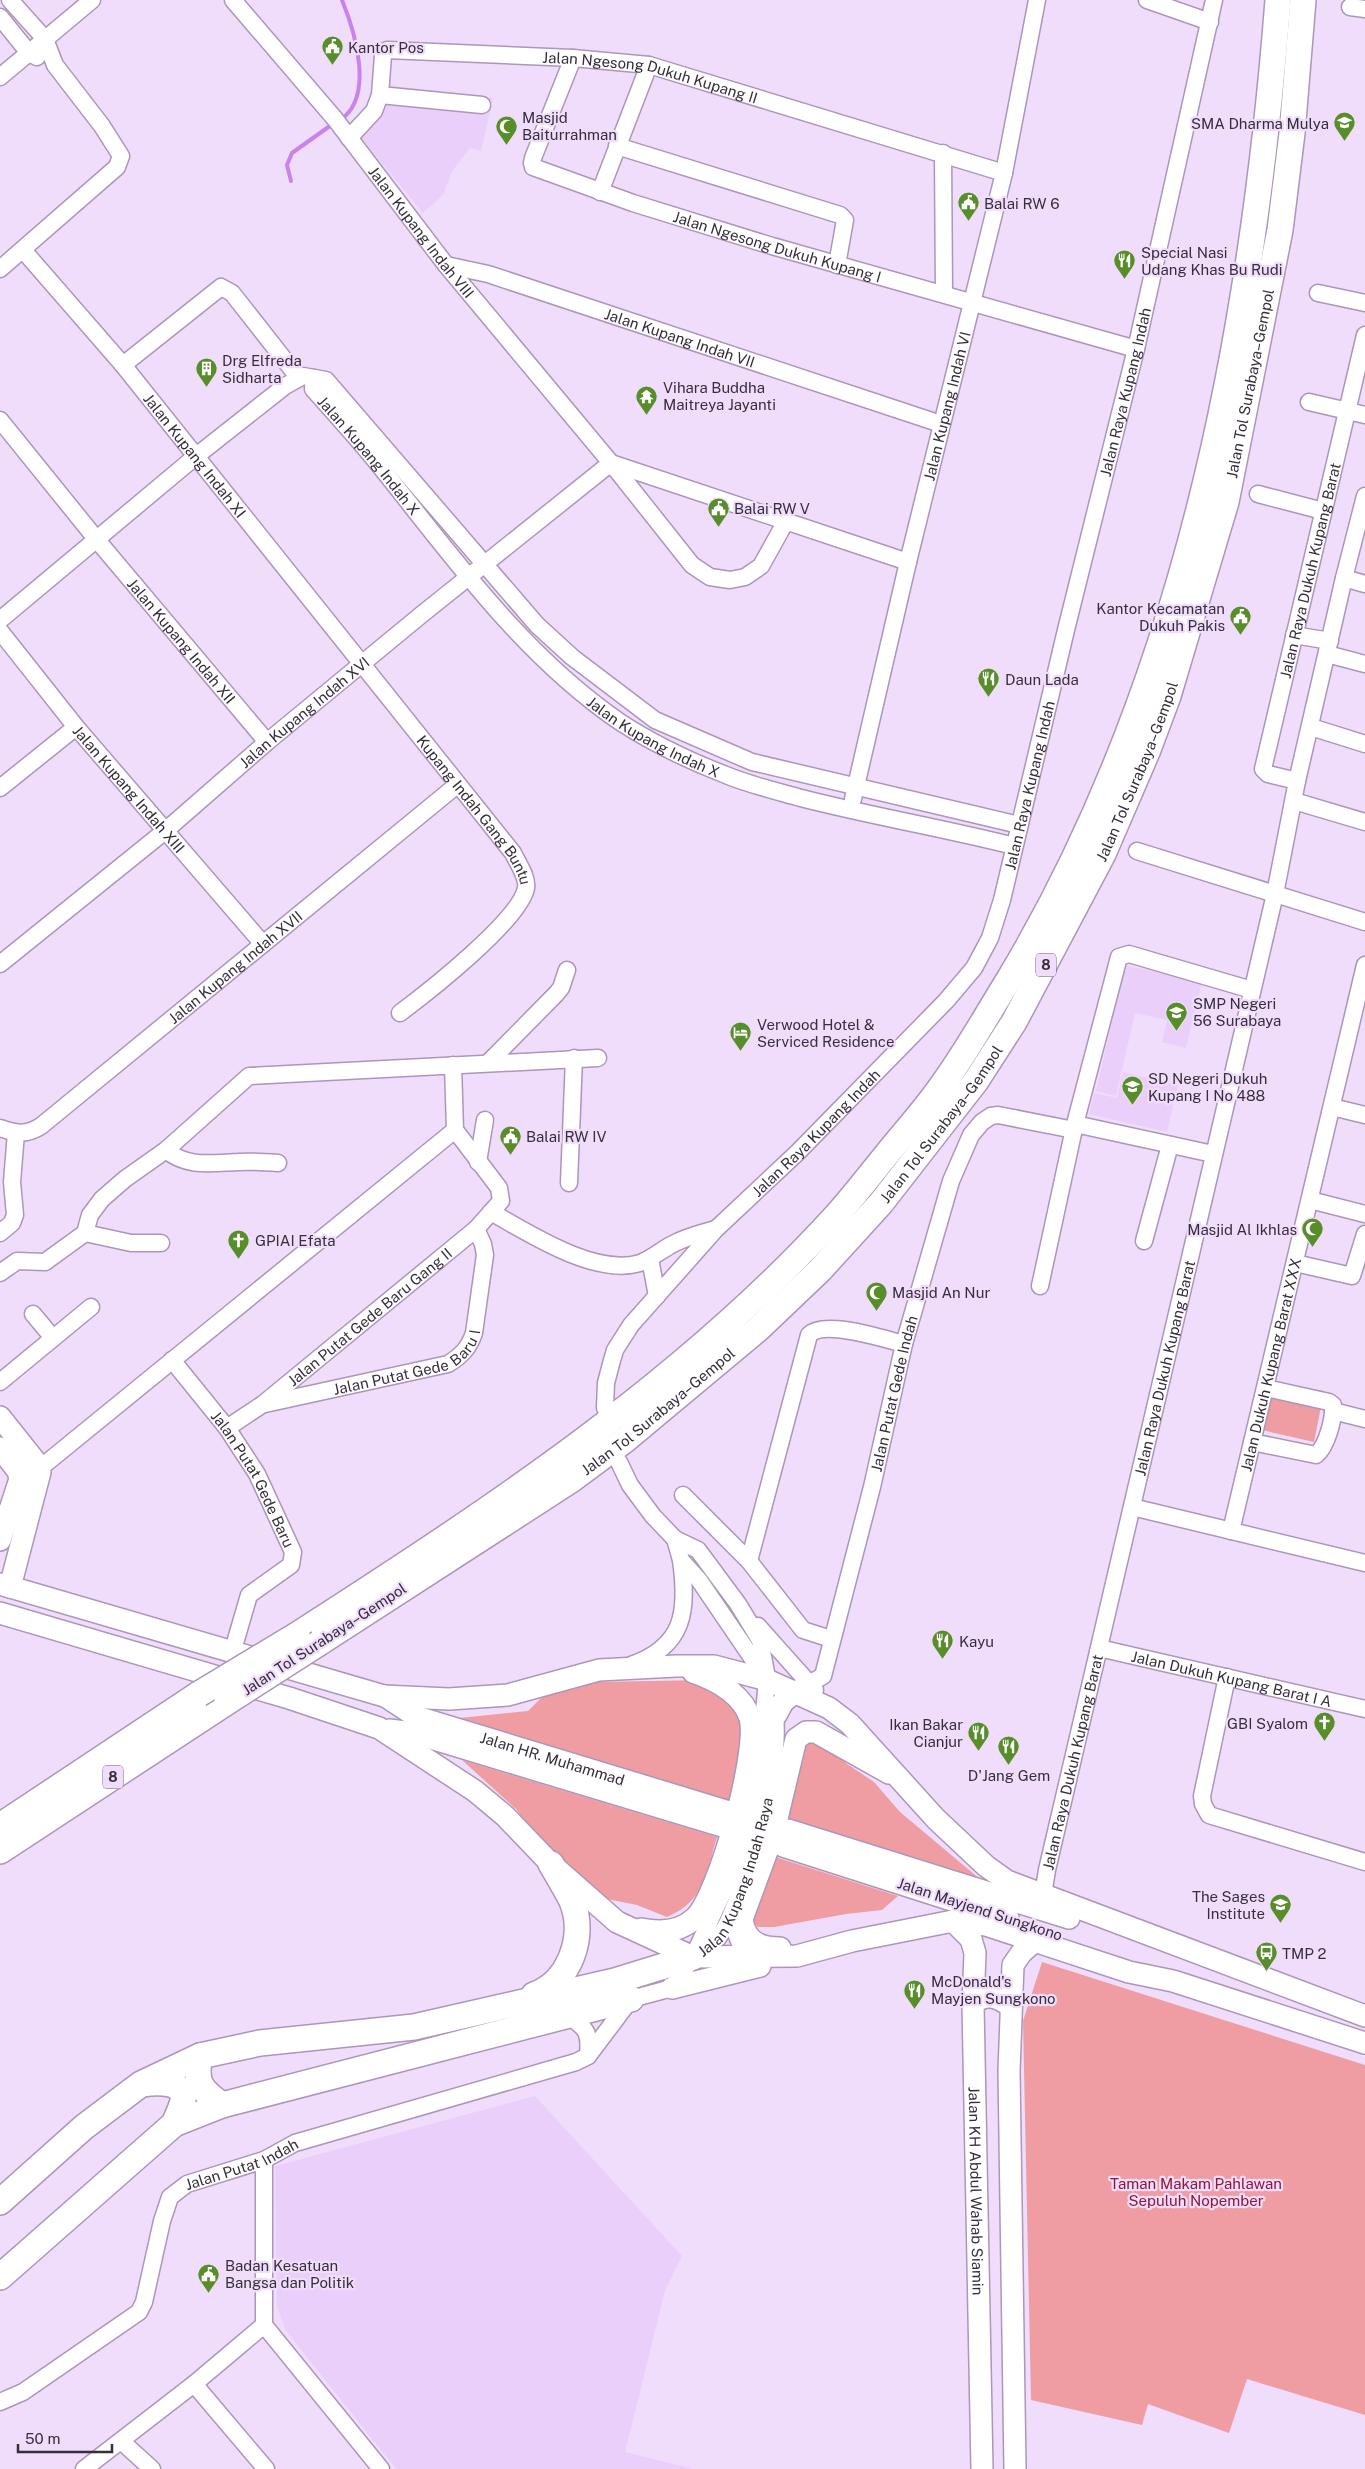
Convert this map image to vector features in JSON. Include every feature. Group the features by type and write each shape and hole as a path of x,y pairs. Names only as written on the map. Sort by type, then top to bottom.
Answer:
{"highway":[{"name":"Jalan Tol Surabaya–Gempol","path":"0,1851 227,1702 413,1560 508,1496 613,1417 739,1313 839,1213 939,1089 1023,955 1101,800 1139,704 1203,498 1248,274 1261,178 1278,0"},
{"name":"Jalan Tol Surabaya–Gempol","path":"0,1826 199,1694 308,1639 571,1480 632,1435 758,1329 820,1270 881,1203 976,1081 1014,1022 1062,935 1129,797 1168,696 1223,512 1260,337 1280,230 1292,132 1302,0"},
{"path":"504,2006 540,1993 558,1979 567,1968 573,1952 577,1924 572,1902 551,1864"},
{"path":"0,2202 84,2127 141,2084 200,2056 260,2043 414,2027 615,1981 694,1957"},
{"path":"0,2277 174,2124 222,2105 630,1999"},
{"path":"200,2056 198,2081 203,2091 222,2105"},
{"path":"141,2084 159,2081 175,2085 182,2094 183,2100 174,2124"}],"main road":[{"path":"0,1417 26,1449 39,1470 39,1480 5,1585 233,1650 384,1696 449,1699 508,1695 599,1670 676,1666 714,1666 802,1687 850,1724 876,1750 896,1776 936,1819 986,1866 1007,1881 1365,2016"},
{"path":"0,1448 18,1471 20,1479 0,1540"},
{"path":"0,1613 289,1698 379,1728 474,1790 505,1816 551,1864 617,1922 654,1941 694,1957 750,1958 797,1956"},
{"path":"606,1914 650,1931 671,1930 687,1924 701,1911 713,1887 734,1823 750,1755 750,1718 737,1698 729,1690 717,1682 676,1666"},
{"path":"776,1715 784,1702 802,1687"},
{"name":"Jalan HR. Muhammad","path":"379,1728 414,1733 724,1818 417,1717 384,1696"},
{"path":"835,1946 766,1948 752,1943 744,1929 742,1919 773,1835 792,1749 799,1736 812,1731 896,1776"},
{"name":"Jalan Mayjend Sungkono","path":"1173,1981 1133,1959 786,1838 1116,1933 1178,1947"},
{"path":"672,1988 835,1946 953,1921 986,1925 1129,1972 1173,1981 1365,2043"},
{"name":"Jalan KH Abdul Wahab Siamin","path":"953,1921 971,1939 975,1954 973,2004 982,2469"},
{"path":"1015,2469 1009,2071 1011,2007 1014,1965 1022,1952 1035,1941"},
{"path":"973,2004 984,1997 991,1996 1011,2007"},
{"path":"979,2315 1012,2314"}],"street":[{"path":"0,269 118,167 121,156 102,126 55,65 45,39 10,0"},
{"path":"0,77 92,0"},
{"name":"Jalan Kupang Indah VIII","path":"233,0 336,121 446,265 611,463 692,566 710,577 730,580 745,577 761,566 786,521"},
{"name":"Jalan Kupang Indah VI","path":"851,811 941,424 1004,173 1037,0"},
{"path":"1147,0 1210,22"},
{"name":"Jalan Raya Kupang Indah","path":"604,1408 606,1383 615,1350 631,1325 716,1229 797,1153 946,1001 974,968 990,938 1002,900 1136,349 1214,0"},
{"path":"0,17 29,53 55,65"},
{"name":"Jalan Ngesong Dukuh Kupang II","path":"349,138 367,121 380,95 383,55 387,50 573,58 649,65 1004,173"},
{"name":"Jalan Ngesong Dukuh Kupang I","path":"573,58 532,163 534,167 600,192 837,265 1136,349"},
{"path":"600,192 649,65"},
{"path":"380,95 482,105"},
{"path":"617,146 840,215 845,220 837,265"},
{"path":"943,153 944,294"},
{"name":"Jalan Kupang Indah XI","path":"23,250 123,365 361,665"},
{"name":"Jalan Kupang Indah VII","path":"446,265 497,277 941,424"},
{"path":"0,620 195,457 306,378 232,293 221,287 123,365"},
{"path":"1318,293 1365,303"},
{"name":"Jalan Raya Dukuh Kupang Barat","path":"1297,781 1268,774 1263,769 1323,511 1349,411 1365,335"},
{"name":"Jalan Kupang Indah X","path":"306,378 326,380 384,459 418,516 468,579 519,633 579,691 634,730 689,759 727,776 754,785 851,811 955,831 1014,846"},
{"path":"1309,402 1365,415"},
{"name":"Jalan Kupang Indah XII","path":"0,420 97,540 268,742"},
{"name":"Jalan Kupang Indah X","path":"384,459 433,506 537,625 572,658 647,714 686,734 752,762 1019,825"},
{"path":"611,463 908,562"},
{"name":"Jalan Kupang Indah XVI","path":"0,964 165,831 268,742 421,615 611,463"},
{"path":"1258,494 1323,511"},
{"name":"Jalan Raya Dukuh Kupang Barat","path":"1044,1895 1213,1154 1275,894 1297,781 1344,578 1364,505"},
{"path":"418,516 433,506"},
{"path":"1344,578 1365,584"},
{"name":"Jalan Kupang Indah XIII","path":"0,630 76,727 263,944"},
{"path":"1294,635 1365,664"},
{"name":"Kupang Indah Gang Buntu","path":"361,665 510,849 526,883 523,896 497,931 400,1013"},
{"path":"634,730 647,714"},
{"path":"1311,726 1365,744"},
{"path":"0,788 76,727"},
{"name":"Jalan Kupang Indah XVII","path":"7,1131 32,1132 41,1126 457,784"},
{"path":"1294,801 1365,822"},
{"path":"1136,851 1365,922"},
{"path":"1040,1286 1074,1127 1119,958 1129,954 1252,990"},
{"name":"Jalan Dukuh Kupang Barat XXX","path":"1230,1531 1332,1108 1359,1018 1365,965"},
{"path":"489,1062 561,988 567,970"},
{"path":"569,1183 574,1058"},
{"path":"0,1273 17,1261 45,1262 85,1233 90,1215 102,1199 125,1179 166,1150 249,1076 489,1062 598,1058"},
{"path":"39,1470 454,1130 453,1065"},
{"path":"1332,1108 1365,1115"},
{"name":"Jalan Putat Gede Indah","path":"802,1687 823,1676 831,1639 872,1487 904,1344 951,1181 971,1135 982,1122 991,1116 998,1115 1074,1127 1213,1154"},
{"path":"478,1162 485,1120"},
{"name":"Jalan Putat Gede Baru Gang II","path":"228,1428 263,1404 476,1229 501,1201 501,1192 454,1130"},
{"path":"0,1233 12,1223 15,1215 7,1131"},
{"path":"1144,1241 1170,1145"},
{"path":"166,1150 177,1159 197,1164 240,1161 278,1163"},
{"path":"1310,1200 1365,1214"},
{"path":"490,1212 560,1248 592,1260 623,1266 650,1259 683,1239 716,1229"},
{"name":"Jalan Putat Gede Baru I","path":"263,1404 448,1364 461,1356 474,1333 485,1255 483,1244 476,1229"},
{"path":"85,1233 131,1243 161,1243"},
{"path":"1295,1263 1352,1276 1365,1234"},
{"path":"650,1259 657,1296"},
{"path":"0,1382 91,1307"},
{"path":"34,1314 53,1338"},
{"path":"749,1562 810,1335 820,1329 842,1330 904,1344"},
{"name":"Jalan Putat Gede Baru","path":"172,1360 228,1428 258,1474 294,1555 291,1565 249,1595 233,1650"},
{"path":"1252,1442 1316,1455 1323,1448 1333,1411 1333,1405 1329,1402 1266,1388"},
{"path":"1333,1411 1365,1419"},
{"name":"Jalan Kupang Indah Raya","path":"619,1462 630,1485 675,1538 698,1550 738,1604 760,1640 776,1715 775,1742 759,1832 730,1917 718,1938 694,1957"},
{"path":"683,1495 749,1562 804,1630 831,1639"},
{"path":"1132,1507 1365,1563"},
{"name":"Jalan Kupang Indah Raya","path":"675,1538 681,1560 699,1580 767,1680 759,1766 747,1828 726,1886 694,1957"},
{"path":"599,1670 643,1661 659,1650 673,1636 685,1607 686,1588 681,1560"},
{"path":"738,1604 802,1687"},
{"name":"Jalan Dukuh Kupang Barat I A","path":"1099,1648 1365,1709"},
{"path":"1227,1677 1202,1796 1203,1804 1209,1815 1365,1862"},
{"path":"730,1917 740,1944 750,1958"},
{"path":"588,2056 630,1999 672,1988 694,1957"},
{"path":"569,2016 585,2028 589,2041 588,2056"},
{"name":"Jalan Putat Indah","path":"0,2402 23,2392 139,2312 144,2302 162,2221 170,2197 187,2184 264,2160 294,2142 576,2062 588,2056"},
{"path":"264,2160 264,2326 381,2469"},
{"path":"84,2469 194,2384 264,2326"},
{"path":"194,2384 266,2469"},
{"path":"121,2441 152,2469"}],"shaded area":[{"path":"378,84 493,98 481,151 470,148 452,171 443,195 423,213 349,123 371,106"},
{"name":"SMP Negeri 56 Surabaya","path":"1125,965 1202,982 1186,1048 1162,1042 1167,1020 1135,1013 1116,1096 1096,1091"},
{"name":"SD Negeri Dukuh Kupang I No 488","path":"1123,1072 1178,1085 1167,1132 1089,1114 1094,1093 1117,1098"},
{"path":"535,2096 682,2256 665,2291 625,2452 693,2469 396,2469 286,2331 277,2307 275,2166"}],"green space":[{"path":"1263,1380 1324,1391 1314,1442 1253,1428"},
{"path":"706,1680 720,1686 745,1726 729,1804 450,1719 528,1711 540,1699 562,1688 594,1682"},
{"path":"818,1735 847,1764 874,1782 900,1812 981,1880 780,1819 798,1739"},
{"path":"462,1760 717,1837 706,1873 697,1894 680,1910 667,1917 637,1905 607,1899 533,1832 516,1809"},
{"path":"769,1855 898,1896 882,1910 846,1914 774,1927 758,1927 749,1918"},
{"name":"Taman Makam Pahlawan Sepuluh Nopember","path":"1042,1962 1365,2065 1365,2415 1247,2379 1229,2433 1148,2404 1142,2425 1031,2400 1023,2021"}],"waterway":[{"path":"340,120 351,110 357,96 359,80 356,46 342,0"},
{"path":"291,181 287,165 292,153 334,123"}],"place":[{"name":"Kantor Pos","path":"332,66"},
{"name":"SMA Dharma Mulya","path":"1345,142"},
{"name":"Masjid Baiturrahman","path":"506,145"},
{"name":"Balai RW 6","path":"968,222"},
{"name":"Special Nasi Udang Khas Bu Rudi","path":"1125,280"},
{"name":"Drg Elfreda Sidharta","path":"206,388"},
{"name":"Vihara Buddha Maitreya Jayanti","path":"647,415"},
{"name":"Balai RW V","path":"718,527"},
{"name":"Kantor Kecamatan Dukuh Pakis","path":"1241,636"},
{"name":"Daun Lada","path":"989,698"},
{"name":"SMP Negeri 56 Surabaya","path":"1177,1031"},
{"name":"Verwood Hotel & Serviced Residence","path":"741,1052"},
{"name":"SD Negeri Dukuh Kupang I No 488","path":"1132,1106"},
{"name":"Balai RW IV","path":"510,1155"},
{"name":"Masjid Al Ikhlas","path":"1313,1248"},
{"name":"GPIAI Efata","path":"239,1259"},
{"name":"Masjid An Nur","path":"876,1311"},
{"name":"Kayu","path":"943,1660"},
{"name":"GBI Syalom","path":"1324,1742"},
{"name":"Ikan Bakar Cianjur","path":"979,1752"},
{"name":"D'Jang Gem","path":"1009,1766"},
{"name":"The Sages Institute","path":"1281,1924"},
{"name":"TMP 2","path":"1266,1972"},
{"name":"McDonald's Mayjen Sungkono","path":"915,2009"},
{"name":"Badan Kesatuan Bangsa dan Politik","path":"209,2293"}]}
